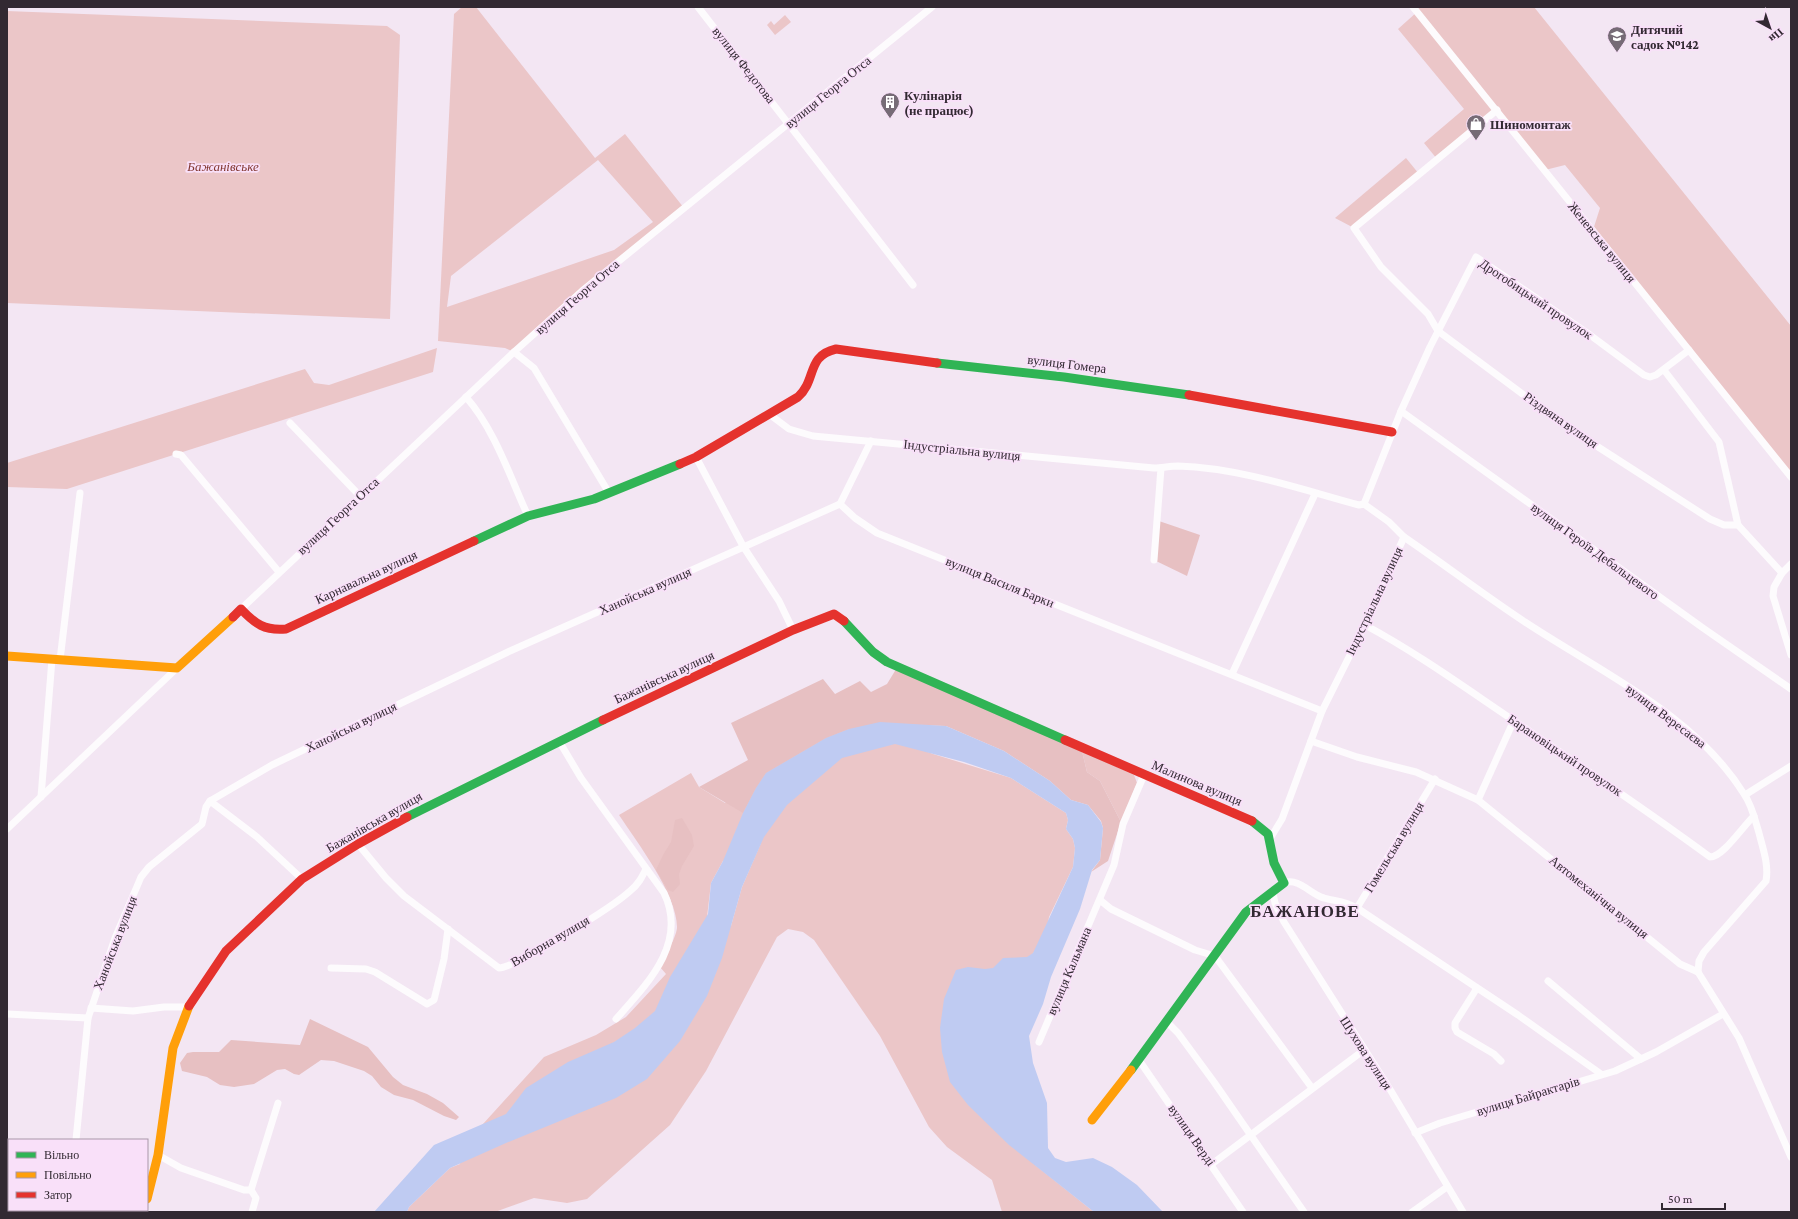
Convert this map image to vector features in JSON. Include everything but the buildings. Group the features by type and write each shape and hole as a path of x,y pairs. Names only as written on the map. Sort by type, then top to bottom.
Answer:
{"street":[{"name":"вулиця Федотова","path":"698,7 913,285"},
{"name":"вулиця Георга Отса","path":"241,609 514,352 582,292 932,7"},
{"name":"Женевська вулиця","path":"1413,7 1791,477"},
{"name":"Різдвяна вулиця","path":"1497,110 1354,228 1382,267 1428,314 1438,330 1577,433 1710,519 1724,525 1738,525"},
{"name":"Дрогобицький провулок","path":"1438,330 1476,257 1590,335 1644,375 1650,377 1664,370 1689,350"},
{"path":"1364,504 1392,432 1438,330"},
{"name":"вулиця Гомера","path":"696,457 790,402 804,391 817,358 822,352 836,348 904,360 1035,373 1139,387 1240,403 1392,432"},
{"path":"514,352 531,365 541,378 609,493"},
{"path":"1664,370 1719,442 1738,525 1782,573"},
{"path":"466,397 476,409 494,443 528,516"},
{"name":"вулиця Героїв Дебальцевого","path":"1401,411 1709,633 1791,689"},
{"name":"Індустріальна вулиця","path":"768,414 789,429 802,434 1161,468 1178,466 1266,479 1315,494 1359,505 1364,504 1389,522 1404,537 1365,625 1322,711 1282,819 1271,837"},
{"path":"290,422 360,496"},
{"path":"840,504 871,441"},
{"path":"176,454 181,455 279,572"},
{"path":"696,457 743,546 779,601 793,630"},
{"name":"Карнавальна вулиця","path":"241,609 259,627 276,631 286,629 528,516 594,499 631,486 696,457"},
{"path":"1154,560 1161,468"},
{"path":"40,797 56,660 80,494"},
{"path":"1232,674 1315,494"},
{"name":"Ханойська вулиця","path":"76,1139 88,1018 115,938 140,877 149,867 202,824 206,807 210,801 272,765 510,650 840,504"},
{"name":"вулиця Василя Барки","path":"840,504 855,518 877,533 1322,711"},
{"name":"вулиця Вересаєва","path":"1404,537 1525,622 1604,670 1663,712 1700,740 1713,752 1745,795 1754,816 1766,858 1766,880 1704,952 1699,962 1698,972"},
{"path":"1791,564 1782,573 1774,587 1772,596 1791,655"},
{"path":"7,829 241,609"},
{"name":"Малинова вулиця","path":"793,630 834,614 840,617 873,652 887,662 1258,824 1263,827 1271,837"},
{"name":"Барановіцький провулок","path":"1365,625 1400,644 1514,720 1644,809 1710,857 1719,855 1746,822 1754,816"},
{"name":"Бажанівська вулиця","path":"148,1195 158,1155 173,1048 188,1007 226,952 243,933 302,879 358,844 427,806 559,741 793,630"},
{"path":"7,656 177,668"},
{"path":"1478,800 1514,720"},
{"path":"559,741 581,778 664,893 670,904 673,918 672,937 667,950 645,987 616,1018"},
{"name":"Автомеханічна вулиця","path":"1311,741 1357,757 1416,772 1478,800 1680,964 1698,972"},
{"path":"1745,795 1791,766"},
{"name":"вулиця Кальмана","path":"1039,1042 1114,865 1123,824 1144,775"},
{"name":"Гомельська вулиця","path":"1357,908 1434,779"},
{"path":"210,801 257,838 302,879"},
{"path":"1271,837 1275,865 1284,884"},
{"name":"Виборна вулиця","path":"358,844 386,878 404,896 495,966 504,968 610,906 631,891 640,881 646,869"},
{"path":"1092,1120 1139,1060 1246,912 1255,903 1273,893 1284,884 1292,882 1300,884 1324,898 1346,902 1357,908 1477,988 1600,1074"},
{"name":"Шухова вулиця","path":"1273,893 1275,903 1284,922 1463,1212"},
{"path":"1100,900 1111,909 1195,950 1215,956 1312,1088"},
{"path":"331,968 366,969 375,972 427,1004 434,1000 444,959 448,930"},
{"path":"1698,972 1739,1038 1791,1157"},
{"path":"1548,981 1641,1059"},
{"path":"1477,988 1455,1023 1455,1028 1457,1032 1494,1054 1501,1061"},
{"path":"91,1008 133,1011 164,1007 188,1007"},
{"path":"7,1014 88,1018"},
{"name":"вулиця Байрактарів","path":"1415,1133 1440,1123 1615,1070 1641,1059 1723,1014"},
{"path":"1167,1022 1178,1033 1251,1134 1304,1212"},
{"path":"1212,1164 1364,1050"},
{"name":"вулиця Верді","path":"1139,1060 1244,1212"},
{"path":"252,1212 256,1198 251,1190 278,1103"},
{"path":"158,1155 181,1168 244,1190 251,1190"},
{"path":"1412,1212 1448,1187"}],"green space":[{"path":"462,7 476,7 595,158 625,134 684,208 514,352 505,348 438,341 454,14","holes":["598,160 653,222 614,250 447,307 451,276"]},
{"path":"1413,7 1534,7 1791,326 1791,477 1593,230 1600,208 1565,165 1545,170 1497,110 1437,159 1424,143 1464,109 1398,29 1417,12"},
{"name":"Бажанівське","path":"7,11 387,26 400,35 390,319 7,303"},
{"path":"785,15 791,22 775,35 767,25 771,21 774,25"},
{"path":"1406,158 1419,174 1354,228 1335,218"},
{"path":"437,348 433,372 67,489 7,487 7,463 305,369 314,383 329,385"},
{"path":"820,709 933,754 1011,778 1066,813 1068,820 1066,829 1073,839 1075,848 1073,867 1049,917 1047,929 1016,984 1035,1165 1094,1212 1002,1212 992,1180 947,1147 929,1127 880,1036 814,940 803,932 788,929 777,937 706,1071 670,1125 587,1199 567,1203 534,1198 495,1212 407,1212 409,1207 450,1168 460,1164 463,1146 544,1057 596,1035 626,1017 666,974 660,967 676,932 676,915 664,885 646,854 619,815 691,773 699,787 725,803","holes":["761,843 742,887 731,926 707,917 711,883 723,861"]},
{"path":"1082,751 1134,775 1137,783 1121,822 1100,781 1087,772"}],"shaded area":[{"path":"1156,520 1200,535 1187,576 1154,560"},
{"path":"898,666 1082,751 1087,772 1100,781 1121,822 1108,861 1091,872 1100,860 1103,828 1101,821 1088,805 1071,800 1050,781 1004,751 946,726 917,725 849,729 826,738 766,773 743,813 699,787 748,760 731,723 823,679 835,694 860,681 871,692 887,684"},
{"path":"682,818 692,835 694,846 679,874 680,884 673,892 668,890 656,870 671,842 675,820"},
{"path":"310,1019 368,1047 393,1077 403,1085 427,1094 443,1103 459,1117 456,1120 444,1116 413,1100 394,1095 381,1087 372,1076 364,1071 334,1061 321,1060 299,1075 285,1069 277,1070 254,1084 234,1087 220,1085 207,1077 182,1071 180,1063 187,1053 219,1052 231,1040 300,1045"}],"water":[{"path":"880,722 946,726 1004,751 1050,781 1071,800 1088,805 1101,822 1103,828 1100,860 1092,870 1080,909 1051,977 1043,1004 1029,1036 1033,1063 1047,1103 1048,1148 1055,1158 1066,1162 1093,1158 1112,1167 1137,1185 1163,1212 1094,1212 1009,1145 968,1105 950,1082 942,1052 940,1028 944,999 956,970 968,967 985,969 993,968 1003,958 1027,957 1033,953 1073,867 1075,848 1073,839 1066,829 1068,820 1066,813 1011,778 964,762 895,744 842,758 787,805 764,837 742,887 722,958 707,996 680,1041 647,1079 616,1098 506,1143 450,1168 409,1207 407,1212 374,1212 434,1145 506,1114 526,1088 568,1062 614,1042 635,1028 655,1011 670,977 708,914 711,883 723,861 743,813 766,773 826,738 849,729"}],"traffic: fast":[{"path":"937,363 1064,377 1189,395"},
{"path":"474,541 528,516 594,499 680,464"},
{"path":"844,621 873,652 887,662 1065,740"},
{"path":"407,817 603,720"},
{"path":"1131,1070 1246,912 1284,883 1274,863 1268,834 1252,821"}],"traffic: slow":[{"path":"7,656 177,668 233,617"},
{"path":"148,1195 158,1155 173,1048 189,1006"},
{"path":"1092,1120 1131,1070"}],"traffic: jam":[{"path":"680,464 696,457 798,397 808,383 816,363 820,357 827,352 836,349 937,363"},
{"path":"1189,395 1392,432"},
{"path":"233,617 241,609 251,619 266,628 286,629 474,541"},
{"path":"603,720 793,630 834,614 844,621"},
{"path":"1065,740 1252,821"},
{"path":"189,1006 226,951 302,879 358,844 407,817"}],"place":[{"name":"Дитячий садок №142","path":"1617,53"},
{"name":"Кулінарія (не працює)","path":"890,119"},
{"name":"Шиномонтаж","path":"1476,141"}],"district":[{"name":"БАЖАНОВЕ","path":"1305,911"}]}
